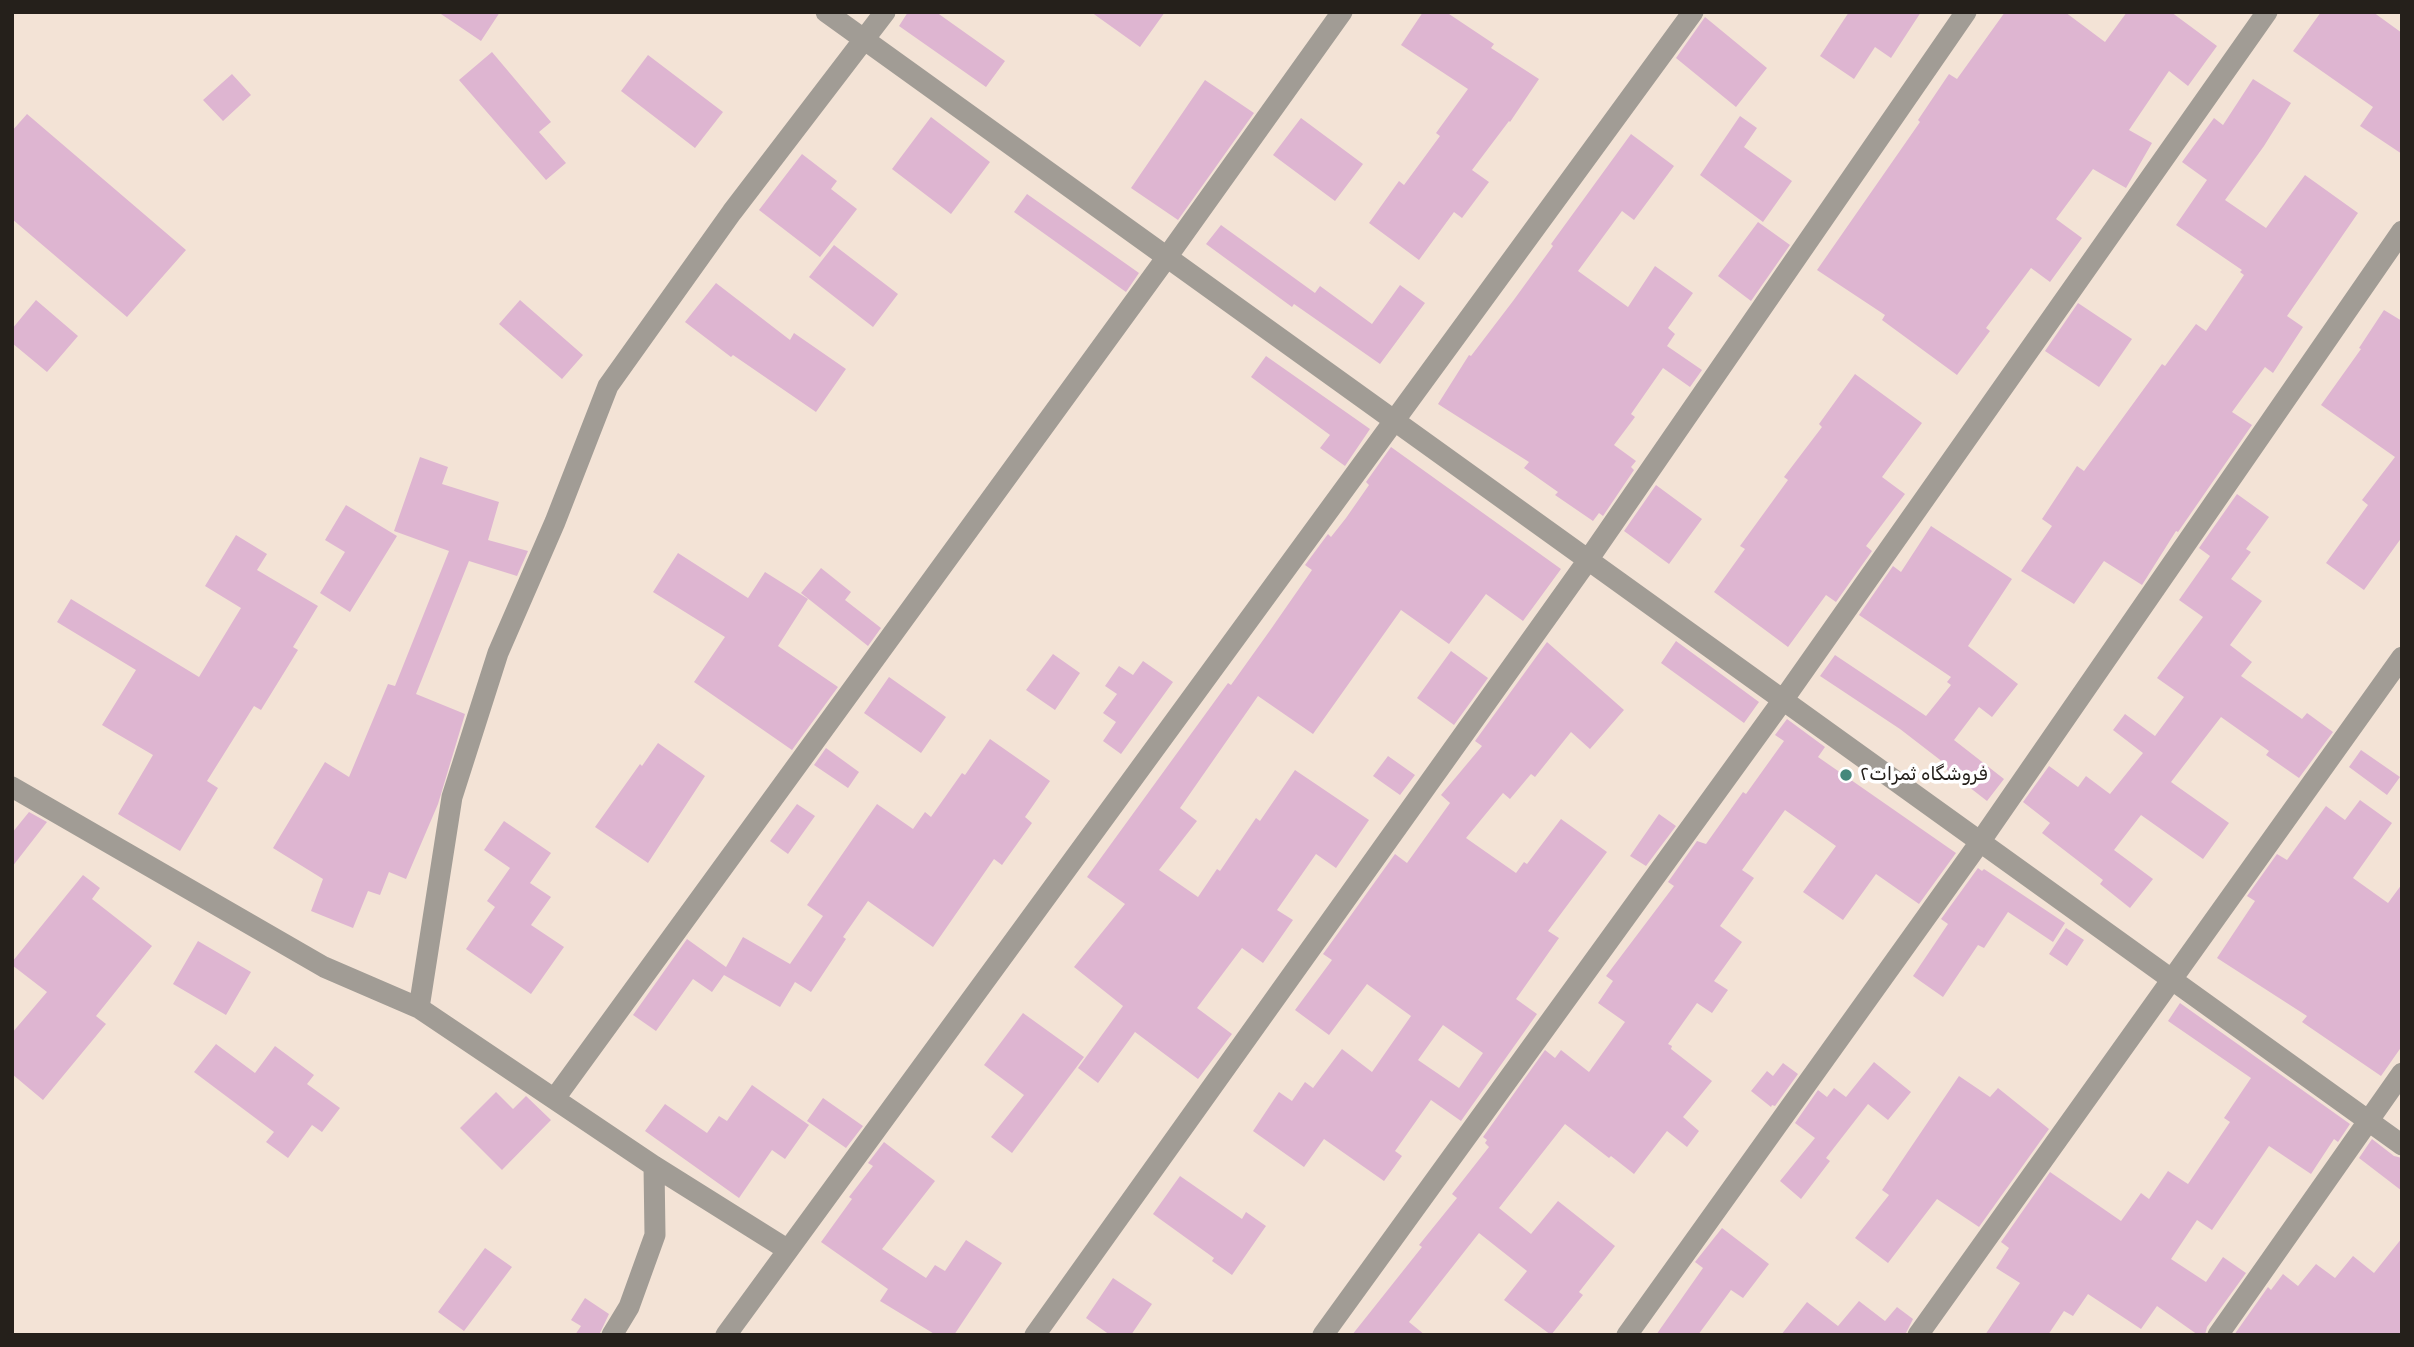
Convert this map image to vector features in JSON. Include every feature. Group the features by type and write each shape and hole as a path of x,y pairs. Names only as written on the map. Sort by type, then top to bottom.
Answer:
{"street":[{"path":"826,12 2402,1145"},
{"path":"419,1008 452,797 498,653 555,522 608,386 732,212 885,12"},
{"path":"555,1098 1342,12"},
{"path":"726,1335 1693,12"},
{"path":"1035,1335 1588,560 1966,12"},
{"path":"1323,1335 1783,700 2267,12"},
{"path":"1627,1335 1980,842 2402,232"},
{"path":"1918,1335 2402,657"},
{"path":"12,787 324,967 419,1008 654,1166 788,1250"},
{"path":"2217,1335 2402,1073"},
{"path":"612,1335 629,1307 655,1235 654,1166"}],"building":[{"path":"438,12 500,12 481,41"},
{"path":"908,12 936,12 1005,61 986,87 899,26"},
{"path":"1091,12 1165,12 1140,47"},
{"path":"1423,12 1446,12 1494,44 1491,48 1539,79 1510,122 1472,170 1489,182 1462,218 1454,212 1419,260 1369,223 1399,181 1404,185 1440,136 1436,133 1468,89 1401,45"},
{"path":"1849,12 1921,12 1891,58 1875,47 1854,79 1820,56"},
{"path":"2005,12 2065,12 2105,42 2127,12 2171,12 2217,46 2188,86 2169,71 2129,130 2152,143 2126,188 2093,169 2056,219 2082,238 2050,282 2031,268 1986,328 1990,331 1957,375 1882,320 1885,315 1817,270 1920,122 1918,120 1949,74 1957,79"},
{"path":"2321,12 2373,12 2402,33 2402,154 2360,126 2373,107 2293,51"},
{"path":"1705,17 1767,68 1736,107 1676,58"},
{"path":"492,52 551,122 539,132 566,163 546,180 459,80"},
{"path":"648,55 723,112 695,148 621,91"},
{"path":"232,74 251,95 223,121 203,100"},
{"path":"2253,79 2291,103 2225,200 2266,228 2305,175 2358,213 2287,316 2303,327 2273,373 2265,367 2232,412 2252,425 2178,532 2176,531 2142,585 2104,561 2074,604 2021,571 2052,526 2042,519 2077,466 2084,471 2162,364 2165,366 2196,324 2206,331 2244,275 2240,272 2242,270 2176,225 2207,180 2182,162 2214,118 2223,125"},
{"path":"1205,80 1254,113 1178,220 1131,188"},
{"path":"27,114 186,250 127,317 12,219 12,131"},
{"path":"1740,116 1757,128 1744,147 1792,181 1763,222 1700,175"},
{"path":"931,117 990,162 951,214 892,169"},
{"path":"1301,118 1363,164 1335,201 1273,155"},
{"path":"1631,134 1674,166 1634,220 1622,211 1578,271 1628,307 1655,266 1693,293 1668,328 1675,334 1667,346 1702,370 1690,387 1663,368 1631,414 1635,417 1614,445 1636,461 1631,467 1634,470 1603,516 1599,513 1593,521 1555,495 1558,492 1524,468 1529,462 1438,404 1469,355 1471,356 1513,301"},
{"path":"802,154 837,181 831,189 857,209 820,257 759,210"},
{"path":"1027,194 1139,273 1126,292 1014,212"},
{"path":"1758,222 1790,245 1751,301 1718,276"},
{"path":"1221,225 1315,293 1320,286 1372,324 1400,285 1425,303 1380,364 1294,304 1292,307 1206,244"},
{"path":"834,245 898,294 873,327 809,277"},
{"path":"716,283 790,340 794,333 846,369 816,412 733,355 731,357 685,322"},
{"path":"36,300 78,336 47,372 12,343 12,329"},
{"path":"520,300 583,355 562,379 499,324"},
{"path":"2078,303 2132,339 2099,387 2045,351"},
{"path":"2384,310 2402,321 2402,537 2364,590 2326,563 2368,505 2362,500 2395,457 2321,405 2361,349 2359,348"},
{"path":"1266,356 1370,429 1345,466 1320,448 1330,435 1251,377"},
{"path":"1855,374 1922,423 1882,477 1905,494 1866,546 1872,551 1836,602 1826,595 1788,647 1714,592 1745,549 1740,546 1788,480 1784,477 1822,427 1819,424"},
{"path":"1391,447 1561,569 1523,621 1486,594 1449,644 1401,610 1313,734 1258,696 1180,808 1197,821 1159,870 1198,897 1217,869 1220,871 1256,818 1260,821 1295,770 1369,820 1336,868 1316,854 1277,910 1293,920 1263,963 1242,948 1197,1008 1232,1034 1198,1079 1135,1032 1098,1083 1078,1068 1123,1006 1074,967 1125,904 1087,877 1228,683 1231,685 1271,629 1312,570 1305,565 1328,534 1331,537 1346,518 1369,485 1366,482"},
{"path":"420,457 448,467 442,484 499,502 488,540 528,551 517,576 469,561 416,694 465,714 438,804 406,879 389,872 380,895 368,891 353,928 311,911 323,879 273,848 325,762 349,777 388,684 395,686 449,551 394,531"},
{"path":"1656,485 1702,519 1669,564 1624,531"},
{"path":"2237,494 2269,517 2246,549 2251,552 2231,579 2262,601 2230,645 2252,662 2241,676 2302,719 2307,713 2333,732 2299,778 2266,755 2269,751 2221,717 2171,782 2229,823 2203,859 2141,815 2114,850 2153,879 2130,908 2100,884 2103,880 2042,833 2050,823 2023,802 2049,766 2078,787 2086,776 2110,794 2143,753 2113,730 2125,714 2155,736 2184,697 2157,678 2203,617 2179,600 2210,556 2199,548"},
{"path":"346,505 397,536 350,612 320,593 345,552 325,540"},
{"path":"1931,526 2012,579 1968,646 2018,684 1992,717 1979,707 1954,740 2004,779 1987,801 1900,729 1820,676 1835,655 1926,716 1951,685 1947,682 1951,677 1859,615 1893,566 1901,572"},
{"path":"236,535 267,554 257,570 318,606 293,647 298,650 261,710 254,706 207,781 218,788 180,851 118,814 153,755 102,725 136,670 57,622 71,599 199,677 241,608 205,586"},
{"path":"678,553 748,598 765,572 808,599 778,646 838,687 792,750 694,682 725,637 653,592"},
{"path":"821,568 851,592 845,600 881,628 868,646 801,593"},
{"path":"1676,641 1759,702 1744,723 1661,663"},
{"path":"1547,642 1624,710 1590,749 1571,732 1535,777 1531,774 1510,799 1503,793 1466,838 1516,873 1524,862 1527,864 1561,819 1607,852 1548,931 1559,938 1516,999 1537,1014 1461,1121 1431,1100 1395,1151 1402,1156 1384,1181 1324,1139 1304,1167 1253,1131 1279,1092 1292,1101 1305,1082 1313,1088 1342,1049 1372,1072 1411,1016 1367,984 1329,1035 1295,1010 1332,960 1323,954 1395,854 1407,863 1450,803 1441,795 1482,746 1475,741","holes":["1443,1025 1483,1053 1459,1088 1418,1060"]},
{"path":"1451,651 1488,678 1454,725 1417,698"},
{"path":"1053,654 1080,673 1055,710 1026,690"},
{"path":"1143,661 1173,682 1121,754 1103,741 1116,722 1103,713 1117,694 1105,686 1119,666 1133,675"},
{"path":"889,677 946,717 921,753 864,713"},
{"path":"1787,719 1825,747 1818,757 1956,853 1919,904 1876,874 1843,920 1803,892 1836,846 1785,810 1742,870 1754,878 1720,926 1742,942 1714,981 1728,990 1712,1013 1697,1003 1668,1044 1712,1081 1683,1117 1699,1131 1687,1147 1667,1131 1634,1174 1565,1124 1499,1208 1531,1234 1558,1201 1615,1246 1579,1292 1583,1295 1551,1335 1504,1300 1527,1271 1479,1233 1409,1322 1425,1335 1352,1335 1457,1198 1452,1194 1489,1147 1483,1137 1545,1050 1555,1058 1561,1050 1589,1072 1625,1022 1598,1003 1613,981 1606,976 1674,886 1668,882 1697,841 1706,844 1784,741 1775,735"},
{"path":"990,739 1050,781 1025,817 1032,823 1002,865 994,859 933,947 868,901 811,992 795,982 780,1007 724,975 712,992 693,979 656,1031 633,1015 687,939 726,967 743,937 790,964 823,916 807,905 877,804 913,829 925,812 931,817"},
{"path":"658,743 705,776 648,863 595,827"},
{"path":"826,748 859,772 848,788 814,765"},
{"path":"2361,750 2400,777 2387,795 2349,767"},
{"path":"1388,756 1415,775 1400,795 1373,776"},
{"path":"2360,800 2392,823 2353,878 2388,903 2402,884 2402,1046 2381,1076 2302,1022 2307,1016 2217,958 2255,901 2247,896 2277,854 2287,860 2326,806 2345,820"},
{"path":"797,804 815,816 788,854 770,841"},
{"path":"29,812 47,822 12,867 12,833"},
{"path":"1659,814 1676,826 1646,866 1630,856"},
{"path":"504,821 551,853 530,883 551,897 531,925 564,947 531,994 466,949 495,907 487,901 510,868 484,850"},
{"path":"1978,868 1982,871 1984,869 2065,923 2053,942 2008,912 1984,948 1978,945 1943,997 1913,976 1948,924 1941,919"},
{"path":"83,875 100,888 92,899 152,946 96,1016 106,1024 43,1100 12,1074 12,1033 47,992 12,965 12,962"},
{"path":"2066,928 2084,940 2067,966 2049,954"},
{"path":"198,941 251,972 226,1015 173,984"},
{"path":"2180,1003 2350,1124 2338,1142 2334,1139 2311,1174 2269,1146 2212,1230 2197,1220 2171,1259 2206,1282 2223,1257 2246,1273 2207,1327 2205,1335 2198,1335 2157,1306 2141,1329 2088,1294 2073,1316 2064,1311 2048,1335 1985,1335 2020,1283 1996,1268 2009,1248 2001,1242 2050,1172 2121,1221 2141,1193 2149,1199 2168,1171 2188,1184 2230,1122 2224,1118 2251,1078 2168,1021"},
{"path":"1023,1013 1084,1057 1012,1153 991,1137 1024,1095 984,1065"},
{"path":"216,1044 255,1073 275,1046 314,1075 307,1084 340,1108 322,1132 312,1125 288,1158 266,1142 274,1132 194,1072"},
{"path":"1874,1062 1911,1092 1888,1120 1868,1104 1826,1158 1830,1161 1801,1199 1780,1181 1815,1138 1795,1123 1818,1090 1827,1097 1834,1088 1846,1097"},
{"path":"1783,1063 1798,1074 1775,1106 1771,1107 1751,1091 1767,1071 1773,1076"},
{"path":"1959,1076 1990,1097 1998,1088 2049,1129 1979,1227 1937,1199 1888,1263 1855,1238 1889,1195 1882,1190"},
{"path":"752,1085 809,1125 785,1159 772,1150 739,1198 645,1131 665,1104 707,1133 719,1116 727,1121"},
{"path":"496,1092 513,1109 526,1096 551,1120 502,1170 460,1128"},
{"path":"823,1098 863,1126 846,1148 807,1121"},
{"path":"2372,1139 2394,1156 2402,1158 2402,1191 2359,1158"},
{"path":"884,1142 935,1181 882,1249 926,1278 935,1265 945,1271 966,1240 1002,1263 954,1335 936,1335 880,1301 888,1289 821,1242 852,1199 849,1197 873,1166 868,1163"},
{"path":"1180,1176 1242,1219 1246,1212 1266,1226 1232,1275 1212,1261 1214,1258 1153,1214"},
{"path":"1722,1228 1769,1264 1743,1298 1731,1290 1698,1335 1656,1335 1703,1268 1695,1262"},
{"path":"2402,1238 2402,1335 2234,1335 2268,1287 2271,1290 2283,1274 2298,1286 2316,1264 2335,1278 2353,1256 2374,1273"},
{"path":"485,1248 512,1267 464,1331 438,1312"},
{"path":"1113,1278 1152,1304 1131,1335 1110,1335 1086,1318"},
{"path":"585,1298 609,1314 599,1335 575,1335 581,1326 571,1320"},
{"path":"1859,1301 1885,1321 1897,1307 1913,1319 1905,1335 1781,1335 1807,1302 1838,1326"}],"place":[{"name":"فروشگاه ثمرات٢","path":"1846,775"}]}
